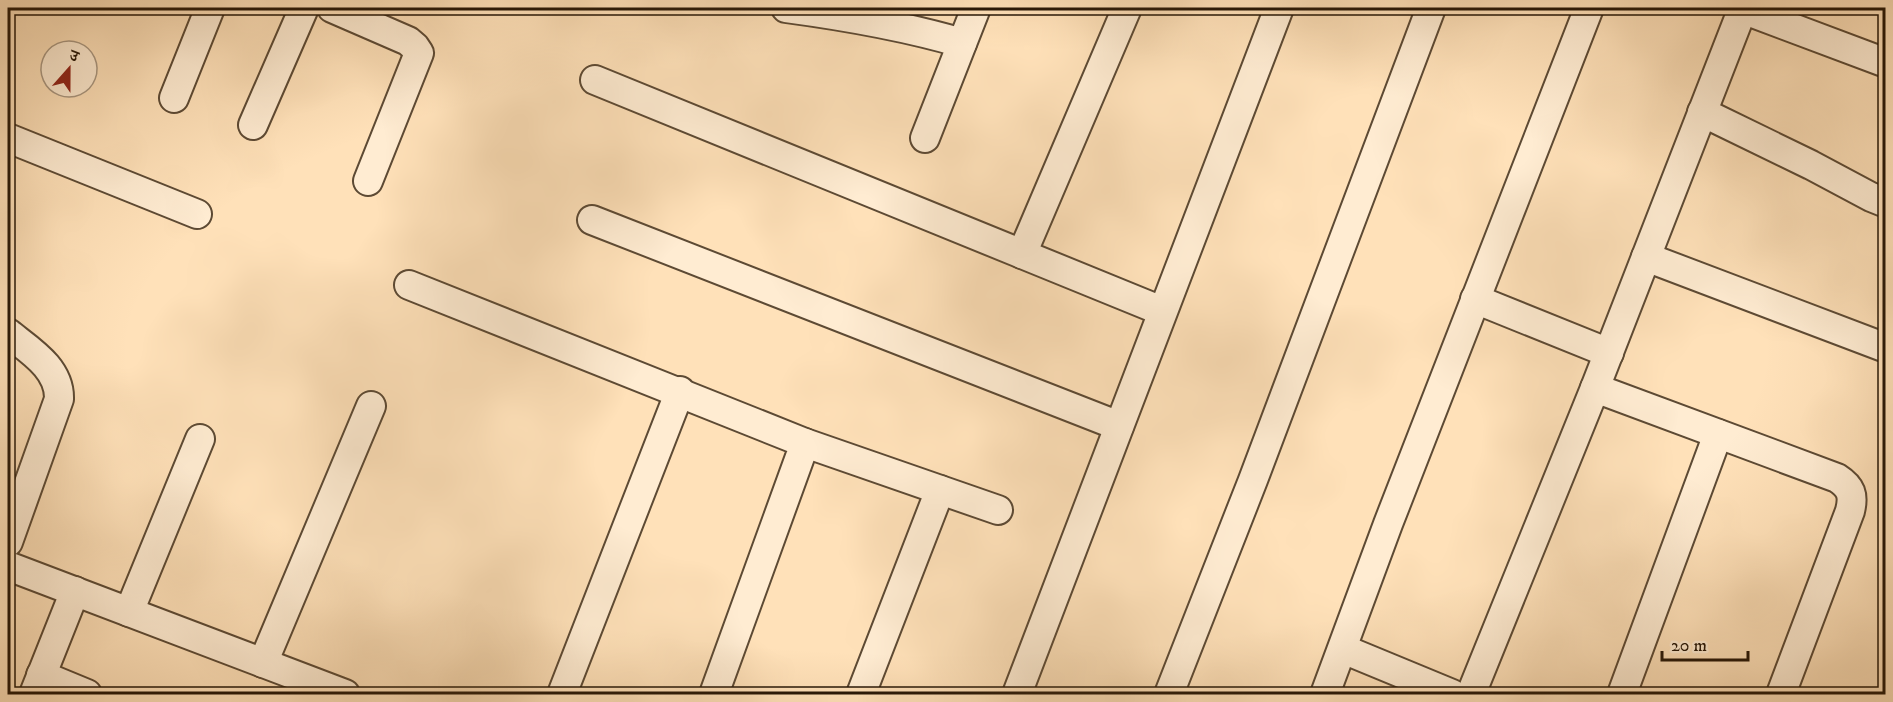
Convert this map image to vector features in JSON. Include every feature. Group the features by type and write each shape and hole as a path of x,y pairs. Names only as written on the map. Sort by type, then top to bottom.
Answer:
{"street":[{"path":"174,98 210,8"},
{"path":"253,124 304,8"},
{"path":"332,8 408,41 419,53 368,181"},
{"path":"786,8 816,10 918,30 962,43"},
{"path":"925,138 976,8"},
{"path":"1022,254 1126,8"},
{"path":"1017,694 1279,8"},
{"path":"1169,694 1253,480 1431,8"},
{"path":"1325,694 1388,524 1589,8"},
{"path":"1471,694 1609,353 1742,8 1886,63"},
{"path":"595,80 1162,311"},
{"path":"1702,112 1886,203"},
{"path":"8,138 197,214"},
{"path":"592,220 1119,426"},
{"path":"1646,257 1886,348"},
{"path":"409,285 680,391 805,443 998,510"},
{"path":"1475,298 1609,353"},
{"path":"8,333 40,359 54,376 59,391 59,399 8,542"},
{"path":"1595,388 1837,478 1851,491 1850,511 1781,694"},
{"path":"562,694 680,391"},
{"path":"263,663 371,405"},
{"path":"1622,694 1718,434"},
{"path":"129,612 200,439"},
{"path":"714,694 805,443"},
{"path":"861,694 940,490"},
{"path":"8,566 345,694"},
{"path":"75,591 38,685 87,694"},
{"path":"1343,649 1452,694"}]}
